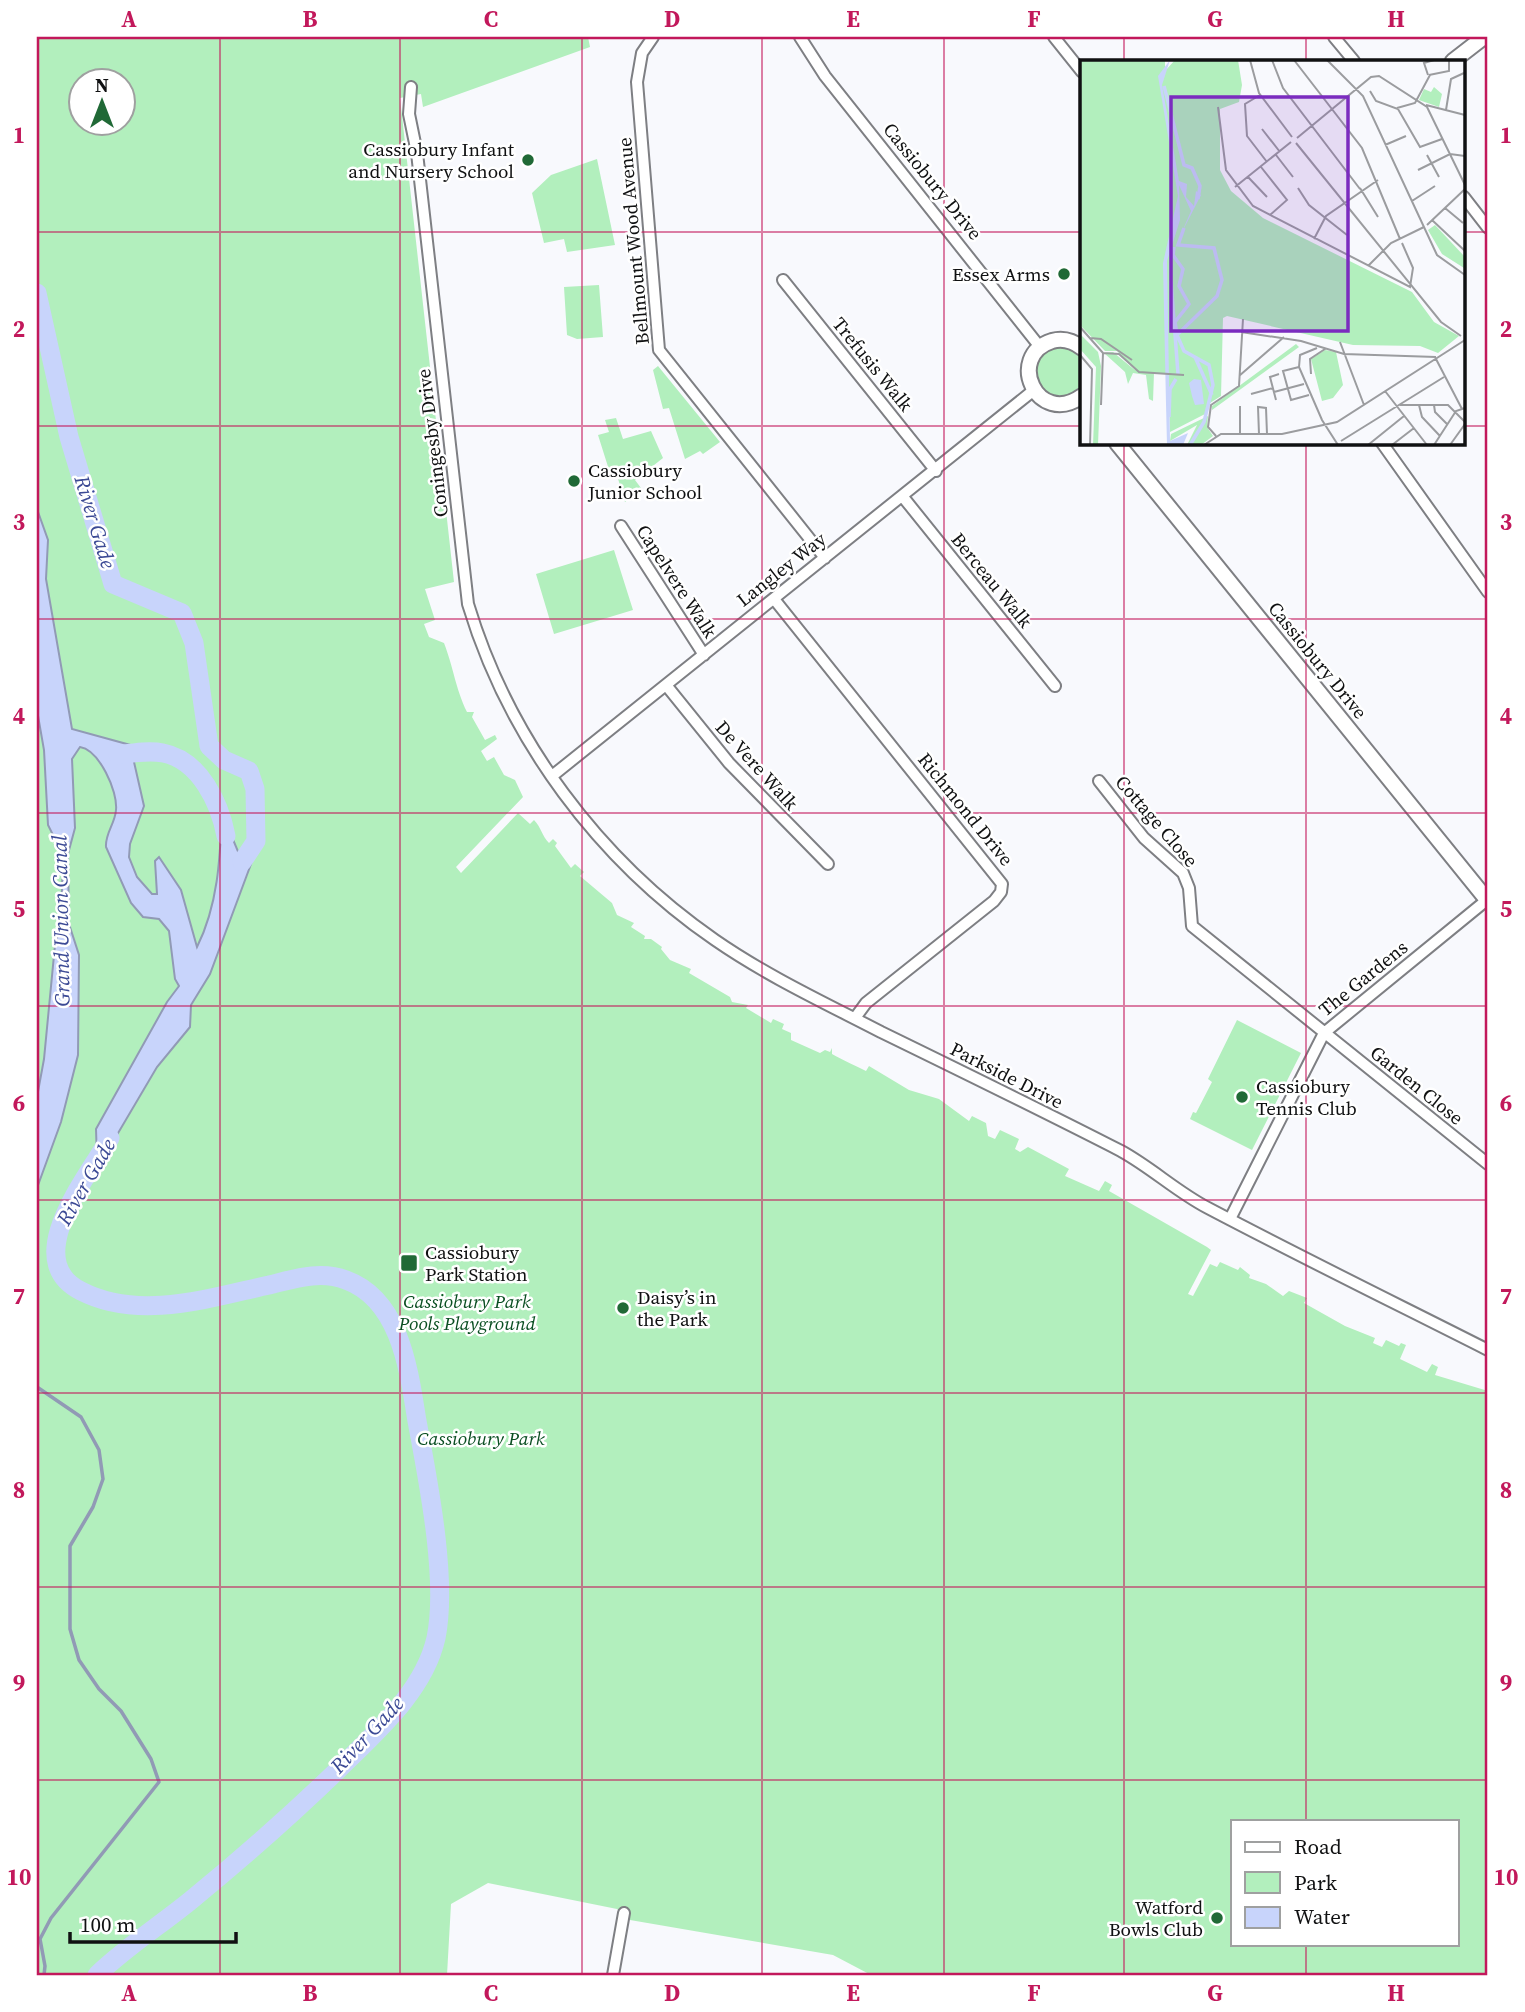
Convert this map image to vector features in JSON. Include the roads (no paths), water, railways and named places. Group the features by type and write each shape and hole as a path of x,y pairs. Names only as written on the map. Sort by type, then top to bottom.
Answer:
{"street":[{"name":"Cassiobury Drive","path":"800,37 825,76 1040,347"},
{"path":"1054,37 1080,70"},
{"path":"1334,37 1353,60"},
{"path":"1454,60 1484,37"},
{"name":"Bellmount Wood Avenue","path":"647,39 639,62 637,82 659,350 825,558"},
{"name":"Coningesby Drive","path":"411,87 408,114 417,153 468,604 484,650 517,720 552,776"},
{"path":"1466,200 1488,228"},
{"name":"Trefusis Walk","path":"783,280 936,471"},
{"path":"1080,347 1058,340 1040,347 1034,354 1028,372 1034,390 1051,403 1072,402 1080,398"},
{"name":"Langley Way","path":"552,776 1034,390"},
{"name":"Cassiobury Drive","path":"1118,444 1488,900"},
{"path":"1383,444 1488,592"},
{"name":"Berceau Walk","path":"903,497 1055,686"},
{"name":"Capelvere Walk","path":"621,526 704,655"},
{"name":"Richmond Drive","path":"774,599 1002,884 994,901 866,1003 855,1018"},
{"name":"De Vere Walk","path":"666,685 729,763 828,864"},
{"name":"Parkside Drive","path":"552,776 610,850 679,913 739,957 1121,1151 1206,1207 1488,1350"},
{"name":"Cottage Close","path":"1099,780 1144,838 1183,873 1189,888 1192,926"},
{"name":"The Gardens","path":"1230,1219 1325,1032 1488,900"},
{"name":"Garden Close","path":"1192,926 1488,1164"},
{"path":"613,1975 624,1913"}],"water":[{"name":"Grand Union Canal","path":"37,509 48,540 46,579 72,729 134,746 142,753 134,762 144,806 130,844 129,857 137,877 152,894 157,894 155,861 159,857 181,890 197,947 214,898 222,813 239,854 256,841 251,864 210,974 191,1005 190,1027 157,1067 114,1140 97,1160 96,1129 167,1002 179,986 175,979 169,931 159,919 143,917 131,903 106,847 116,802 106,772 94,755 80,747 72,759 75,828 68,854 69,924 79,955 78,1055 61,1122 37,1188 37,1097 44,1059 55,945 61,921 63,855 48,825 44,750 37,710"}],"waterway":[{"name":"River Gade","path":"37,293 69,437 113,584 182,613 194,643 209,746 224,760 249,771 255,789 256,841 242,862"},
{"path":"118,755 158,752 188,764 198,774 213,798 226,836"},
{"name":"River Gade","path":"97,1975 251,1850 329,1779 401,1705 423,1673 430,1656 436,1638 440,1588 431,1500 406,1360 391,1320 365,1290 336,1277 317,1276 297,1278 198,1301 150,1306 126,1305 81,1291 64,1277 56,1259 57,1239 64,1217 110,1138"},
{"path":"37,1387 81,1417 99,1450 103,1479 93,1507 70,1546 70,1629 79,1660 99,1689 121,1711 151,1759 159,1782 51,1918 40,1939 44,1975"}],"place":[{"name":"Cassiobury Infant and Nursery School","path":"528,160"},
{"name":"Essex Arms","path":"1064,274"},
{"name":"Cassiobury Junior School","path":"574,481"},
{"name":"Cassiobury Tennis Club","path":"1242,1097"},
{"name":"Cassiobury Park Station","path":"409,1263"},
{"name":"Daisy’s in the Park","path":"623,1308"},
{"name":"Watford Bowls Club","path":"1217,1918"}],"park label":[{"name":"Cassiobury Park Pools Playground","path":"467,1312"},
{"name":"Cassiobury Park","path":"481,1438"}]}
